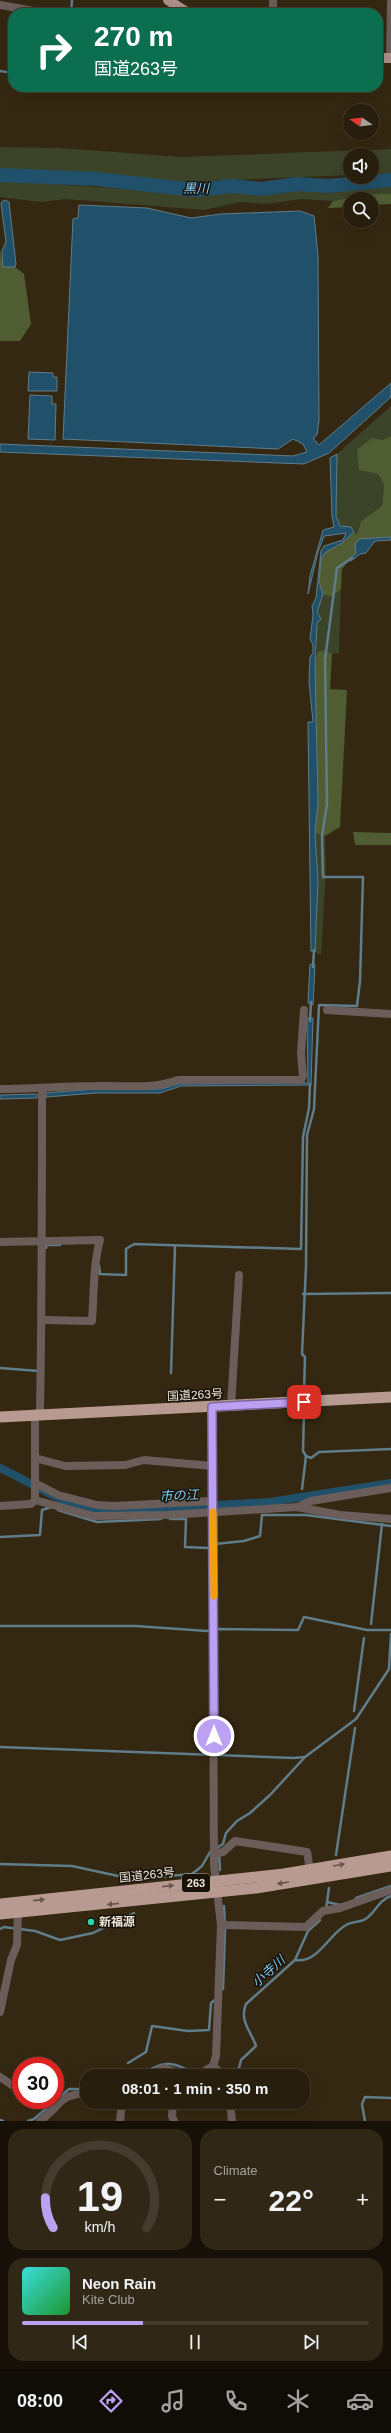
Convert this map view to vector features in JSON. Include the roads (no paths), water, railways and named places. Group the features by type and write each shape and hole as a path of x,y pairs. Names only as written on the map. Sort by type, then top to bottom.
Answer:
{"highway":[{"name":"国道263号","path":"0,1418 391,1397"},
{"name":"国道263号","path":"0,1904 310,1870 391,1856"},
{"name":"国道263号","path":"0,1914 218,1892 391,1866"}],"main road":[{"path":"168,0 180,8"}],"street":[{"path":"390,58 391,2"},
{"path":"0,5 17,8"},
{"path":"0,1089 42,1093 94,1086 160,1086 178,1080 301,1080 303,1076 301,1053 304,1010"},
{"path":"327,1010 391,1014"},
{"path":"0,1506 31,1504 35,1496 35,1416 40,1410 44,1320 43,1253 41,1242 42,1093"},
{"path":"0,1242 41,1242 93,1238 100,1240 95,1256 96,1273 92,1321 44,1320"},
{"path":"231,1406 239,1275"},
{"path":"208,2069 213,2066 216,2056 217,1998 225,1925 218,1892 214,1850 212,1407"},
{"path":"35,1458 65,1466 125,1465 144,1460 213,1466"},
{"path":"35,1483 58,1494 97,1505 114,1506 213,1501"},
{"path":"297,1507 311,1501 391,1488"},
{"path":"35,1496 92,1516 213,1513 297,1507 340,1515 391,1519"},
{"path":"214,1850 224,1852 235,1841 307,1852 310,1870"},
{"path":"225,1925 306,1927 326,1910 340,1908 391,1890"},
{"path":"0,2012 11,1960 17,1945 18,1912"},
{"path":"213,2066 216,2069"},
{"path":"0,2077 12,2085"},
{"path":"64,2096 80,2093"},
{"path":"40,2121 53,2112 54,2109"},
{"path":"120,2121 121,2109"},
{"path":"172,2109 172,2116 174,2121"},
{"path":"231,2109 232,2121"}],"water":[{"path":"4,200 9,202 16,264 15,267 3,267 2,251 6,242 1,203"},
{"path":"79,205 147,208 191,218 221,214 300,211 314,216 318,255 319,420 317,435 313,438 319,445 391,383 391,397 329,453 304,464 0,452 0,444 293,456 307,452 303,444 293,439 278,449 63,439 73,219 78,218"},
{"path":"29,372 53,373 53,377 57,377 57,391 28,391"},
{"path":"30,395 52,396 52,404 56,404 55,440 28,439"},
{"path":"337,454 336,516 340,526 351,527 354,532 342,543 326,552 321,559 319,582 323,594 317,612 321,619 317,623 315,667 318,802 315,833 318,881 315,952 311,951 308,722 313,722 309,682 310,657 313,653 313,645 310,639 313,615 312,606 316,598 321,551 324,546 343,540 346,533 324,536 318,552 308,594 310,576 323,530 334,527 332,516 330,458"},
{"path":"391,537 391,540 375,541 366,553 360,554 351,561 348,560 356,553 355,545 359,539"},
{"path":"310,964 315,965 313,1005 308,1003"},
{"path":"307,1018 313,1018 311,1085 181,1086 160,1093 96,1093 46,1097 46,1093 94,1089 161,1089 179,1084 308,1083"},
{"path":"37,1094 37,1098 0,1099 0,1095"}],"waterway":[{"path":"71,8 72,0"},
{"path":"0,71 8,72"},
{"name":"黒川","path":"0,175 96,179 196,190 234,186 261,189 297,184 328,186 391,180"},
{"path":"304,1393 305,1357 302,1354 306,1266 307,1135 314,1109 319,1005 357,1006 360,981 363,877 323,877 322,836 327,804 325,660 337,568 352,558"},
{"path":"313,967 314,950"},
{"path":"310,1021 311,1002"},
{"path":"99,1266 100,1274 126,1275 126,1249 134,1244 301,1249 303,1137 309,1108 310,1084"},
{"path":"46,1248 46,1245 60,1245"},
{"path":"171,1373 175,1246"},
{"path":"303,1294 391,1293"},
{"path":"0,1368 39,1371"},
{"path":"304,1411 303,1451 306,1456"},
{"path":"302,1489 306,1456 311,1458 319,1452 391,1449"},
{"name":"市の江","path":"0,1468 51,1495 77,1505 108,1511 270,1502 391,1483"},
{"path":"0,1537 40,1535 42,1510 51,1507"},
{"path":"58,1510 97,1522 161,1519"},
{"path":"215,1544 244,1541 260,1536 262,1515 306,1515 391,1526"},
{"path":"170,1519 186,1519 185,1547 211,1547"},
{"path":"371,1624 382,1524"},
{"path":"0,1626 136,1626 207,1631 217,1629 298,1630 304,1617 367,1630 391,1630"},
{"path":"0,1864 72,1866 132,1879 192,1874 202,1866 210,1852 223,1844 226,1833 237,1821 250,1813 270,1795 305,1757 356,1719 389,1669 391,1634"},
{"path":"354,1711 364,1638"},
{"path":"336,1855 355,1728"},
{"path":"0,1747 294,1758 305,1757"},
{"path":"219,1854 220,1870"},
{"path":"356,1898 391,1886"},
{"path":"326,1909 329,1888"},
{"name":"小寺川","path":"238,2069 241,2060 256,2046 246,2026 244,2016 246,2004 295,1960 310,1958 340,1930 348,1924 365,1920 383,1900 391,1896"},
{"path":"327,1902 340,1905"},
{"path":"223,1989 225,1930 224,1906"},
{"path":"0,1929 4,1927 35,1931 60,1940 93,1933 134,1913"},
{"path":"295,1960 308,1931 320,1920"},
{"path":"128,2063 146,2052 152,2026 188,2031 209,2030 211,2003 216,1999"},
{"name":"小寺川","path":"151,2069 168,2064 185,2069"},
{"name":"小寺川","path":"28,2121 34,2119 69,2089 80,2089"},
{"path":"365,2121 362,2104 365,2097 391,2098"}],"place":[{"name":"新福源","path":"91,1922"}]}
